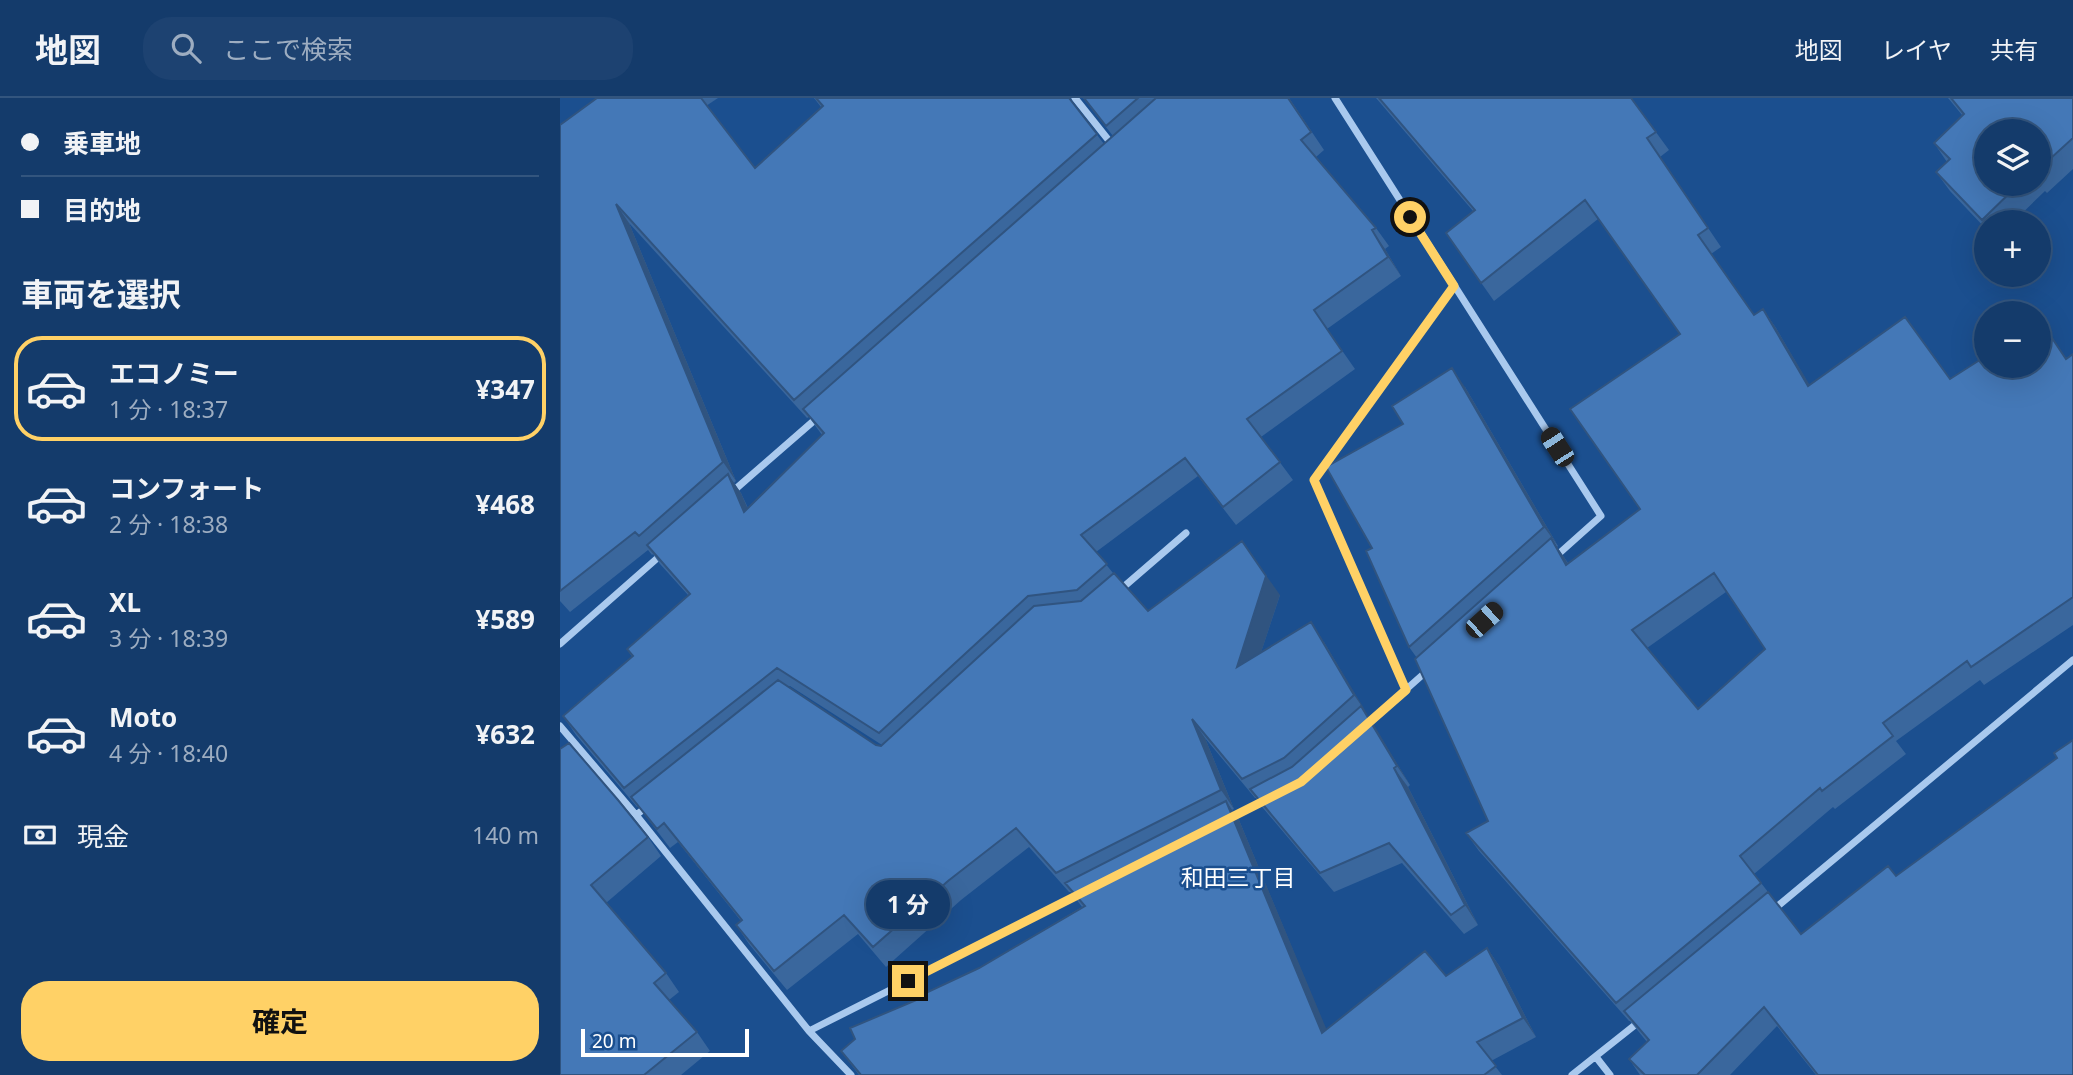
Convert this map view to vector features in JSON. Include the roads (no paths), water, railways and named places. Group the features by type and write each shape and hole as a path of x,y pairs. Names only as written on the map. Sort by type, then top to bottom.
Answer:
{"street":[{"path":"1074,98 1118,153"},
{"path":"1335,98 1601,516 1550,562"},
{"path":"1406,690 1314,480 1454,286"},
{"path":"726,499 829,408"},
{"path":"1113,596 1186,533"},
{"path":"560,644 674,544"},
{"path":"1766,916 2073,660"},
{"path":"1358,732 1437,662"},
{"path":"560,726 636,815 809,1031 851,1075"},
{"path":"1215,826 1276,795"},
{"path":"636,815 657,799"},
{"path":"809,1031 1092,888"},
{"path":"1572,1075 1649,1013"},
{"path":"1596,1057 1610,1075"}],"district":[{"name":"和田三丁目","path":"1238,878"}]}
